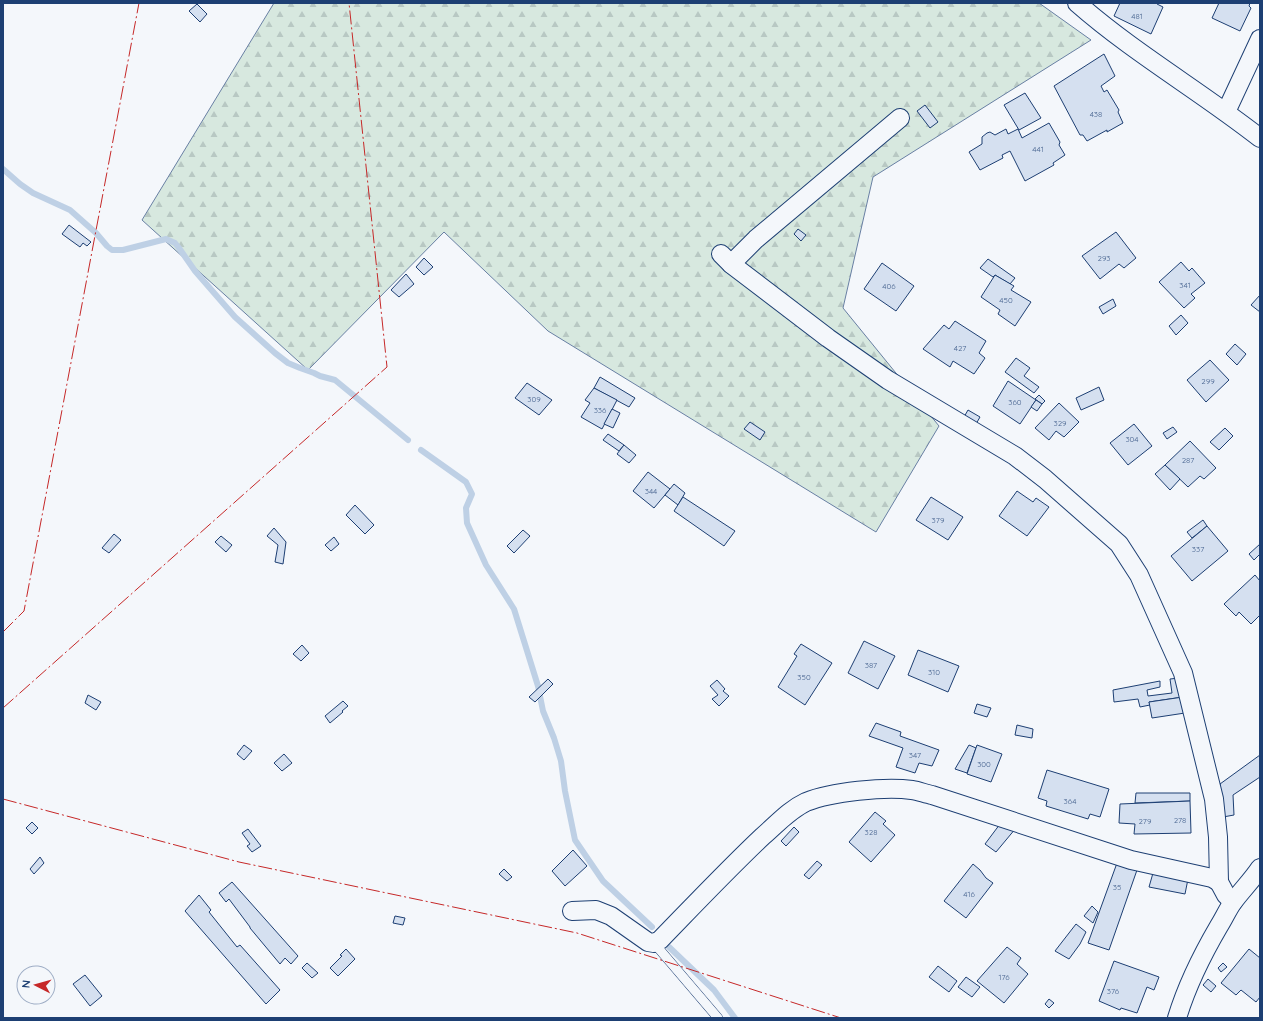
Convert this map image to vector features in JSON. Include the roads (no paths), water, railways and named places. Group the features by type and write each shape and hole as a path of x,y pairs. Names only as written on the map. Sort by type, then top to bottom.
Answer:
{"street":[{"path":"1077,3 1177,80 1226,112 1260,138"},
{"path":"1226,112 1260,39"},
{"path":"900,118 756,239 726,259 828,338 888,380 1015,456 1045,479 1119,544 1139,575 1183,673 1214,799 1218,837 1219,882 1226,895 1233,902"},
{"path":"572,911 596,910 611,916 648,942 654,943 660,940 753,846 787,814 796,808 806,802 819,798 864,791 896,789 912,790 932,795 1131,860 1212,878 1219,882"},
{"path":"1177,1018 1198,963 1233,902 1249,884 1260,868"}],"lane":[{"path":"654,943 718,1018"}],"waterway":[{"path":"3,169 33,193 70,210 96,233 112,250 123,250 166,239 175,243 195,271 235,317 275,353 288,363 320,376 335,380 408,440"},
{"path":"421,450 466,482 472,494 466,508 467,523 486,565 514,609 538,686 543,711 554,738 561,761 565,791 575,840 603,881 652,927"},
{"path":"669,947 714,990 735,1018"}]}
